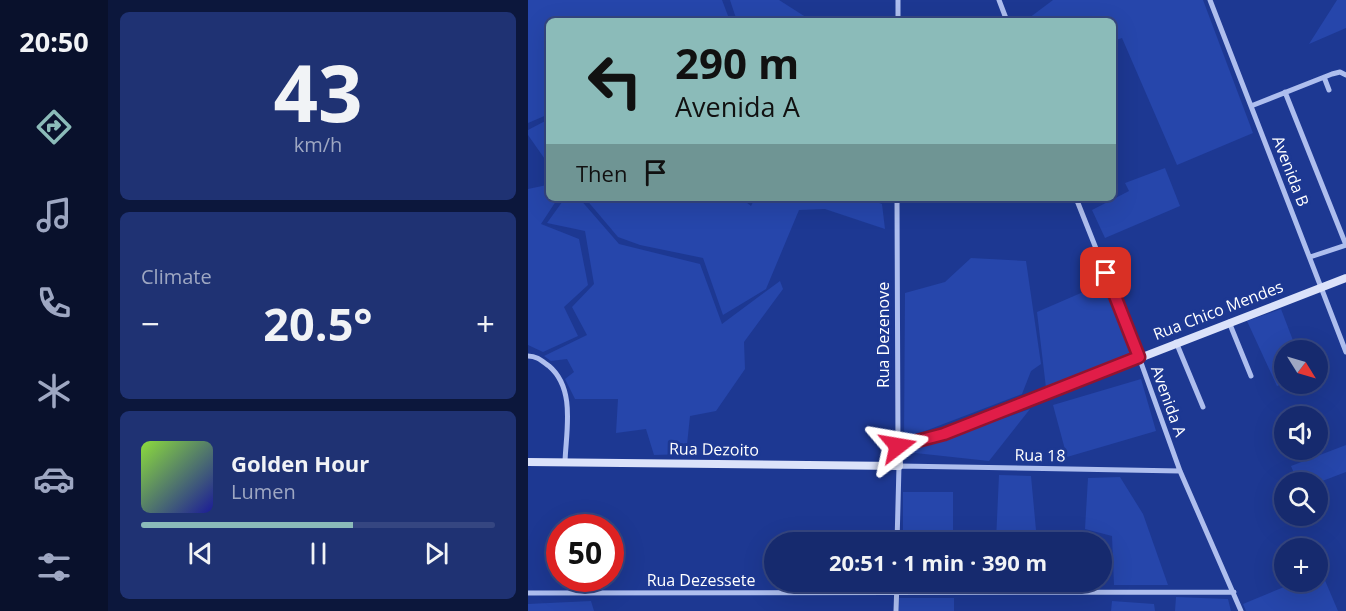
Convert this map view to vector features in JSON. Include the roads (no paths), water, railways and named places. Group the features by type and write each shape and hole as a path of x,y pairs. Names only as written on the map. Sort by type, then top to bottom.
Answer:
{"main road":[{"name":"Rua Chico Mendes","path":"898,446 944,434 1176,342 1346,278"},
{"name":"Rua Dezenove","path":"898,446 899,466"},
{"name":"Rua Dezoito","path":"528,462 899,466"}],"street":[{"path":"898,0 898,18"},
{"path":"999,0 1006,18"},
{"name":"Avenida B","path":"1210,0 1346,352"},
{"path":"1251,106 1324,77 1340,72 1346,75"},
{"path":"1324,77 1329,90"},
{"path":"1285,92 1346,245 1310,257"},
{"name":"Rua Dezenove","path":"897,201 898,446"},
{"name":"Avenida A","path":"1077,201 1139,357 1180,471 1241,611"},
{"path":"1229,322 1251,376"},
{"path":"1176,342 1203,407"},
{"path":"528,356 535,356 553,370 565,391 567,408 565,462"},
{"name":"Rua Dezenove","path":"897,532 899,466"},
{"name":"Rua 18","path":"899,466 1180,471"},
{"name":"Rua Dezessete","path":"528,593 1234,592"},
{"path":"896,594 896,611"}]}
